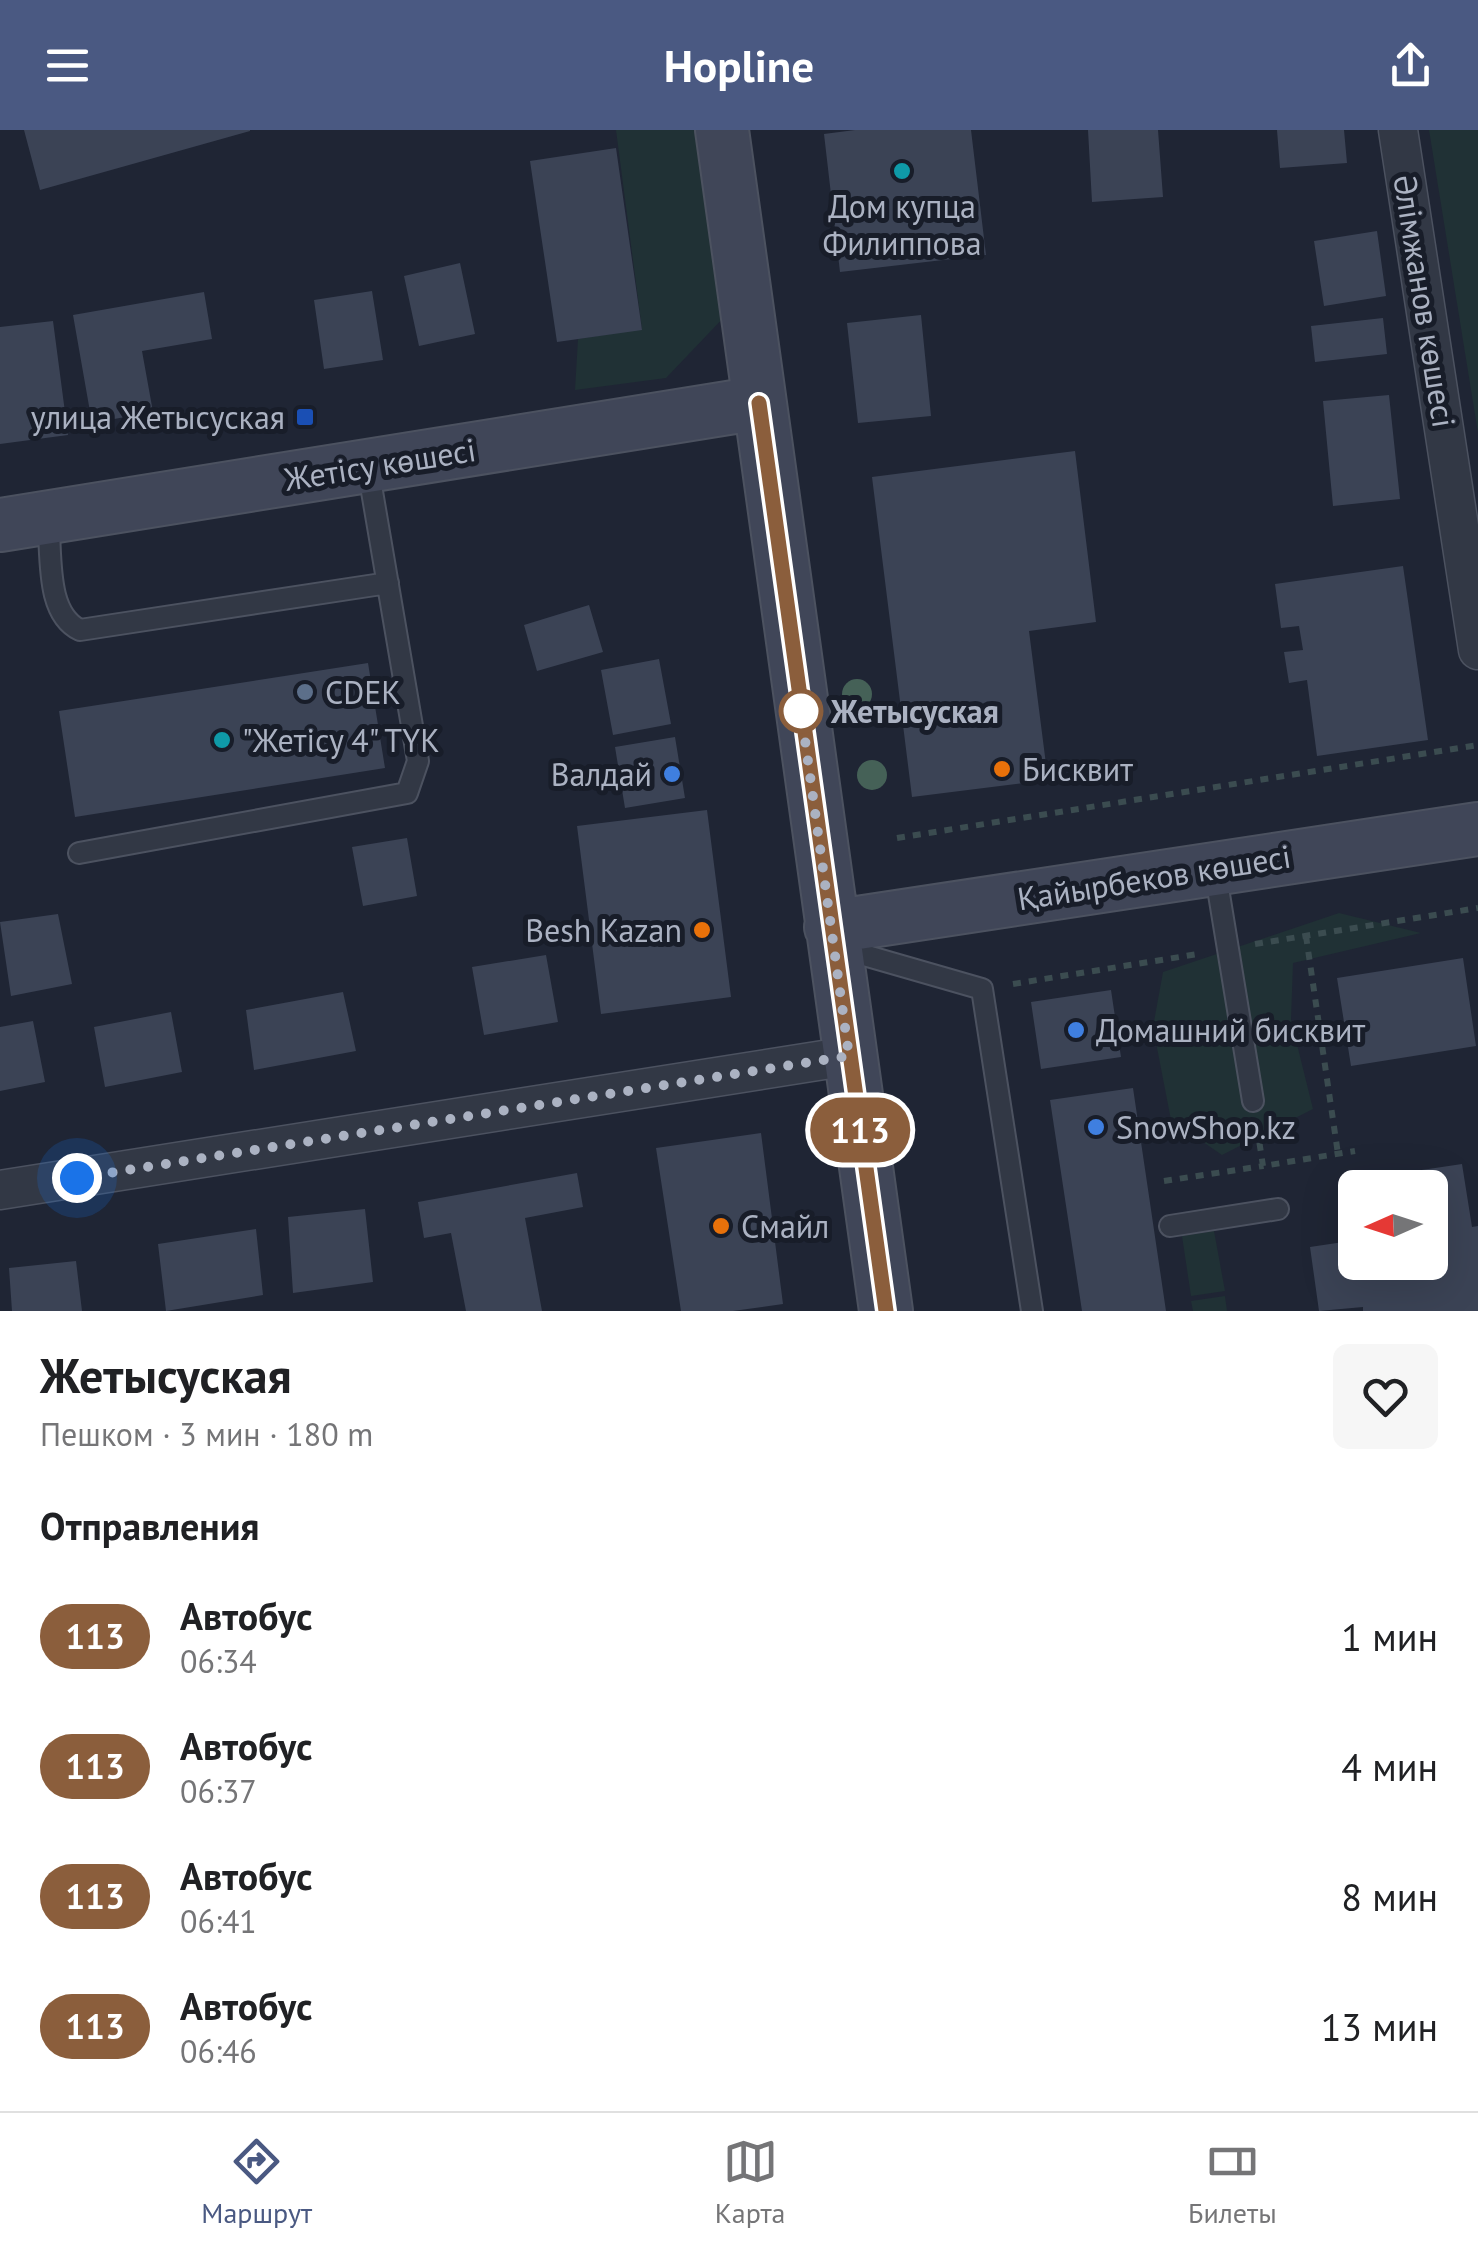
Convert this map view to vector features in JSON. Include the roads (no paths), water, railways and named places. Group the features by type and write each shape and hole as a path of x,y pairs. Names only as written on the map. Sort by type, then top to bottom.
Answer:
{"main road":[{"path":"722,130 886,1311"},
{"name":"Жетісу көшесі","path":"24,522 759,403"},
{"name":"Қайырбеков көшесі","path":"833,936 1214,868 1478,829"}],"street":[{"name":"Әлімжанов көшесі","path":"1398,130 1478,650"},
{"path":"0,1190 849,1056"}],"lane":[{"path":"79,854 407,793 418,761 368,466"},
{"path":"24,522 64,622 80,630 388,583"},
{"path":"1214,868 1252,1101"},
{"path":"833,936 982,989 1032,1311"},
{"path":"1170,1226 1278,1209"}],"place":[{"name":"Дом купца Филиппова","path":"902,171"},
{"name":"улица Жетысуская","path":"305,417"},
{"name":"CDEK","path":"305,692"},
{"name":"Жетысуская","path":"801,711"},
{"name":"\"Жетісу 4\" ТҮК","path":"222,740"},
{"name":"Бисквит","path":"1002,769"},
{"name":"Валдай","path":"672,774"},
{"name":"Besh Kazan","path":"702,930"},
{"name":"Домашний бисквит","path":"1076,1030"},
{"name":"SnowShop.kz","path":"1096,1127"},
{"name":"Смайл","path":"721,1226"}]}
